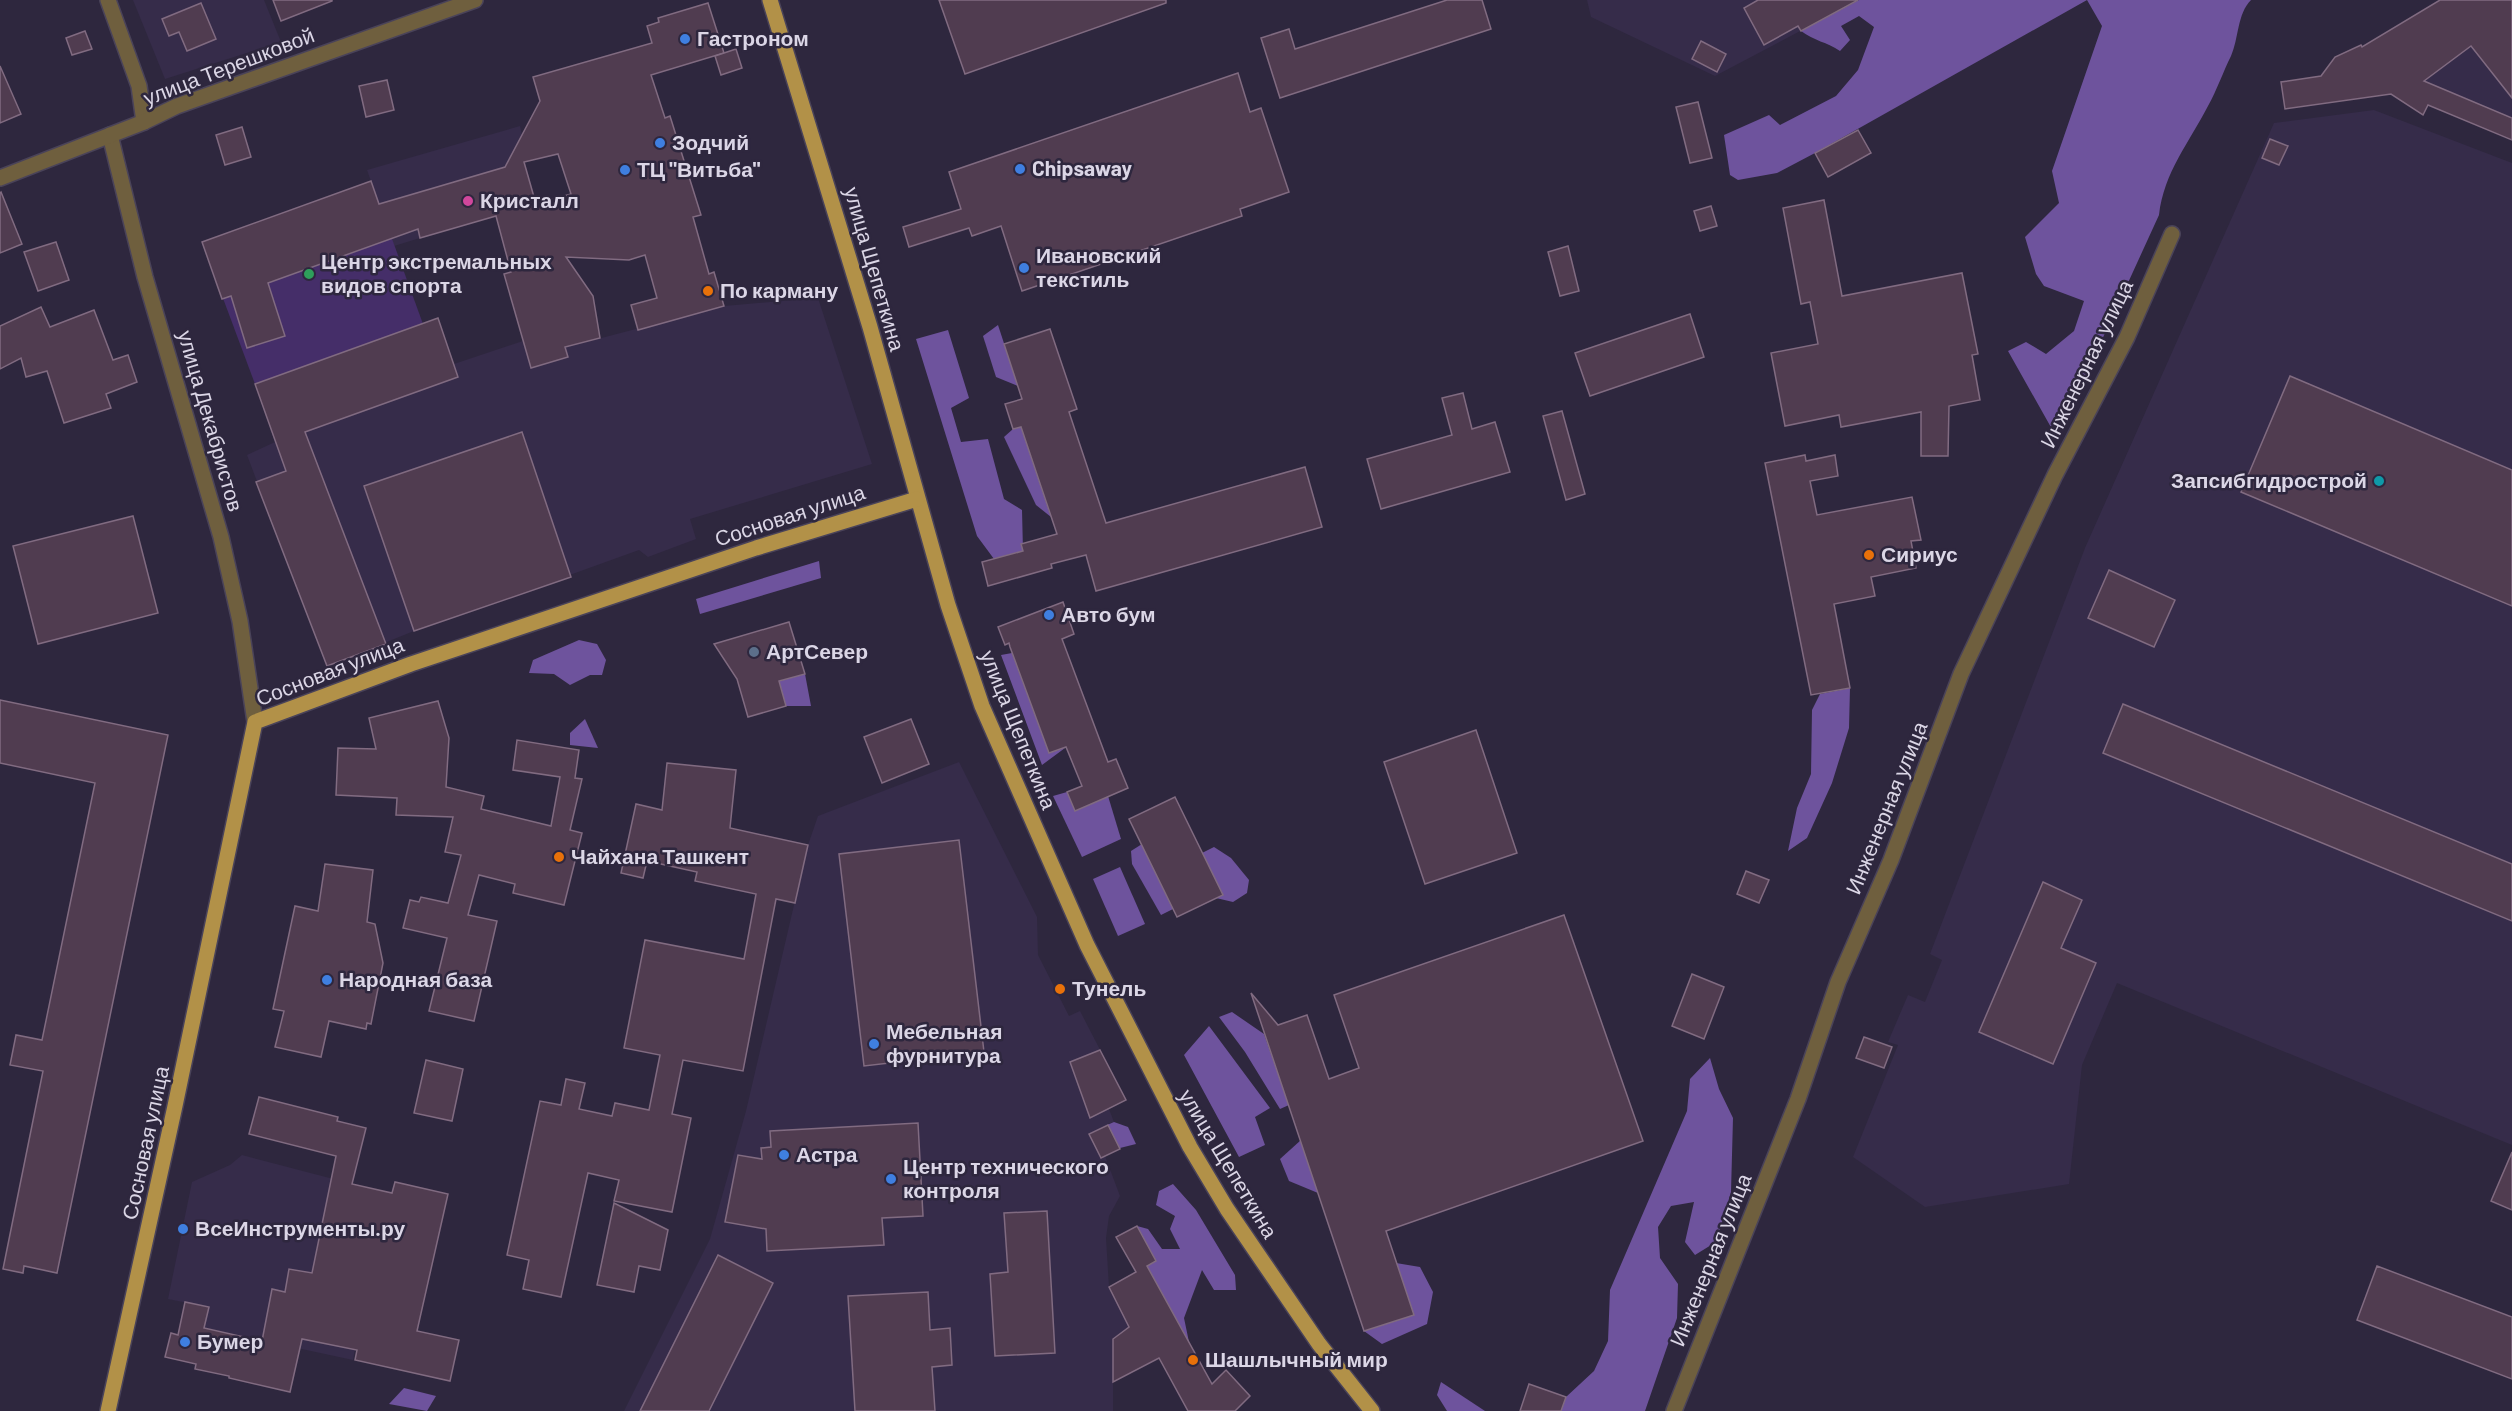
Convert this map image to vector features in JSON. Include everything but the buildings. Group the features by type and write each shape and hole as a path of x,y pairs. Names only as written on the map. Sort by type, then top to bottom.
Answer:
{"main road":[{"name":"улица Щепеткина","path":"770,0 870,327 948,605 982,706 1087,945 1170,1110 1227,1209 1319,1344 1372,1411"},
{"name":"Сосновая улица","path":"108,1411 175,1106 255,722 411,664 756,548 917,499"}],"street":[{"path":"108,0 139,86 144,122"},
{"name":"улица Терешковой","path":"0,178 144,122 177,106 475,0"},
{"name":"улица Декабристов","path":"110,135 145,277 221,537 240,621 255,722"},
{"name":"Инженерная улица","path":"1674,1411 1798,1100 1838,982 1891,860 1961,674 2055,475 2127,337 2172,234"}],"shaded area":[{"path":"133,0 264,0 281,42 165,79"},
{"path":"1587,0 1859,0 1715,76 1591,17"},
{"path":"1859,0 2087,0 1777,173 1738,180 1730,175 1724,135 1769,115 1780,125 1836,96 1858,70 1874,27 1859,16 1841,26 1850,40 1840,51 1801,31"},
{"path":"2087,0 2251,0 2243,12 2234,49 2208,106 2172,171 2159,215 2057,438 2008,351 2026,342 2046,354 2074,331 2084,301 2044,286 2036,274 2025,237 2059,203 2052,171 2102,26"},
{"path":"2512,0 2512,140 2428,105 2423,115 2374,83 2361,45 2378,58"},
{"path":"2374,110 2512,163 2512,1145 2117,983 2082,1065 2069,1184 1925,1207 1853,1157 1898,1045 1888,1042 1908,995 1925,1002 1942,960 1930,954 2085,548 2274,123"},
{"path":"520,126 522,135 516,164 420,238 394,246 367,170"},
{"name":"Центр экстремальных видов спорта","path":"371,181 423,324 255,384 202,242"},
{"path":"818,298 872,464 690,519 696,539 648,557 639,550 414,631 327,666 247,455 275,442 255,384 438,318 454,364 523,341 567,347 724,306"},
{"path":"998,325 1018,386 996,377 983,336"},
{"path":"948,330 969,398 951,408 961,442 988,439 1004,499 1022,510 1023,551 994,559 977,536 916,339"},
{"path":"1021,427 1051,517 1036,505 1004,437 1013,429"},
{"path":"819,561 821,578 700,614 696,599"},
{"path":"579,640 597,644 606,660 602,675 590,675 570,685 554,674 529,673 533,660"},
{"path":"1012,653 1049,753 1065,748 1042,765 1001,655"},
{"path":"805,674 811,706 786,706 779,681"},
{"path":"1850,688 1849,728 1832,783 1807,838 1788,851 1797,808 1811,774 1812,710 1820,694"},
{"path":"585,719 598,748 570,745 570,733"},
{"path":"959,762 1037,917 1038,955 1069,1016 1080,1011 1126,1100 1109,1109 1114,1122 1108,1124 1120,1148 1105,1156 1120,1196 1109,1216 1106,1238 1109,1287 1130,1326 1113,1339 1113,1411 624,1411 710,1239 746,1111 808,845 818,816"},
{"path":"1067,792 1108,796 1121,839 1082,857 1053,796"},
{"path":"1142,844 1173,909 1161,915 1132,864 1131,851"},
{"path":"1214,847 1231,858 1249,880 1247,893 1233,902 1216,898 1202,853"},
{"path":"1120,867 1145,924 1118,936 1093,879"},
{"path":"1232,1012 1264,1034 1289,1105 1280,1109 1245,1052 1219,1017"},
{"path":"1209,1026 1270,1108 1255,1117 1265,1145 1239,1157 1184,1055"},
{"path":"1710,1058 1719,1089 1733,1118 1731,1192 1716,1242 1695,1255 1685,1242 1694,1202 1671,1206 1658,1227 1660,1258 1678,1284 1677,1318 1645,1411 1561,1411 1566,1397 1594,1371 1608,1341 1610,1290 1687,1111 1690,1079"},
{"path":"1114,1122 1128,1127 1136,1144 1120,1148 1107,1125"},
{"path":"1301,1140 1318,1193 1289,1181 1280,1159"},
{"path":"242,1155 364,1187 357,1337 353,1360 204,1328 208,1307 168,1299 192,1182 230,1165"},
{"path":"1173,1184 1196,1210 1235,1275 1236,1290 1214,1290 1202,1270 1184,1318 1189,1342 1147,1266 1156,1261 1137,1226 1148,1229 1162,1249 1180,1249 1170,1229 1175,1216 1156,1205 1159,1191"},
{"path":"1396,1263 1420,1267 1433,1292 1427,1324 1382,1344 1364,1331 1413,1315"},
{"path":"1441,1382 1485,1411 1447,1411 1437,1395"},
{"path":"404,1388 436,1396 427,1411 389,1404"}],"place":[{"name":"Гастроном","path":"685,39"},
{"name":"Зодчий","path":"660,143"},
{"name":"Chipsaway","path":"1020,169"},
{"name":"ТЦ \"Витьба\"","path":"625,170"},
{"name":"Кристалл","path":"468,201"},
{"name":"Ивановский текстиль","path":"1024,268"},
{"name":"Центр экстремальных видов спорта","path":"309,274"},
{"name":"По карману","path":"708,291"},
{"name":"Запсибгидрострой","path":"2379,481"},
{"name":"Сириус","path":"1869,555"},
{"name":"Авто бум","path":"1049,615"},
{"name":"АртСевер","path":"754,652"},
{"name":"Чайхана Ташкент","path":"559,857"},
{"name":"Народная база","path":"327,980"},
{"name":"Тунель","path":"1060,989"},
{"name":"Мебельная фурнитура","path":"874,1044"},
{"name":"Астра","path":"784,1155"},
{"name":"Центр технического контроля","path":"891,1179"},
{"name":"ВсеИнструменты.ру","path":"183,1229"},
{"name":"Бумер","path":"185,1342"},
{"name":"Шашлычный мир","path":"1193,1360"}]}
